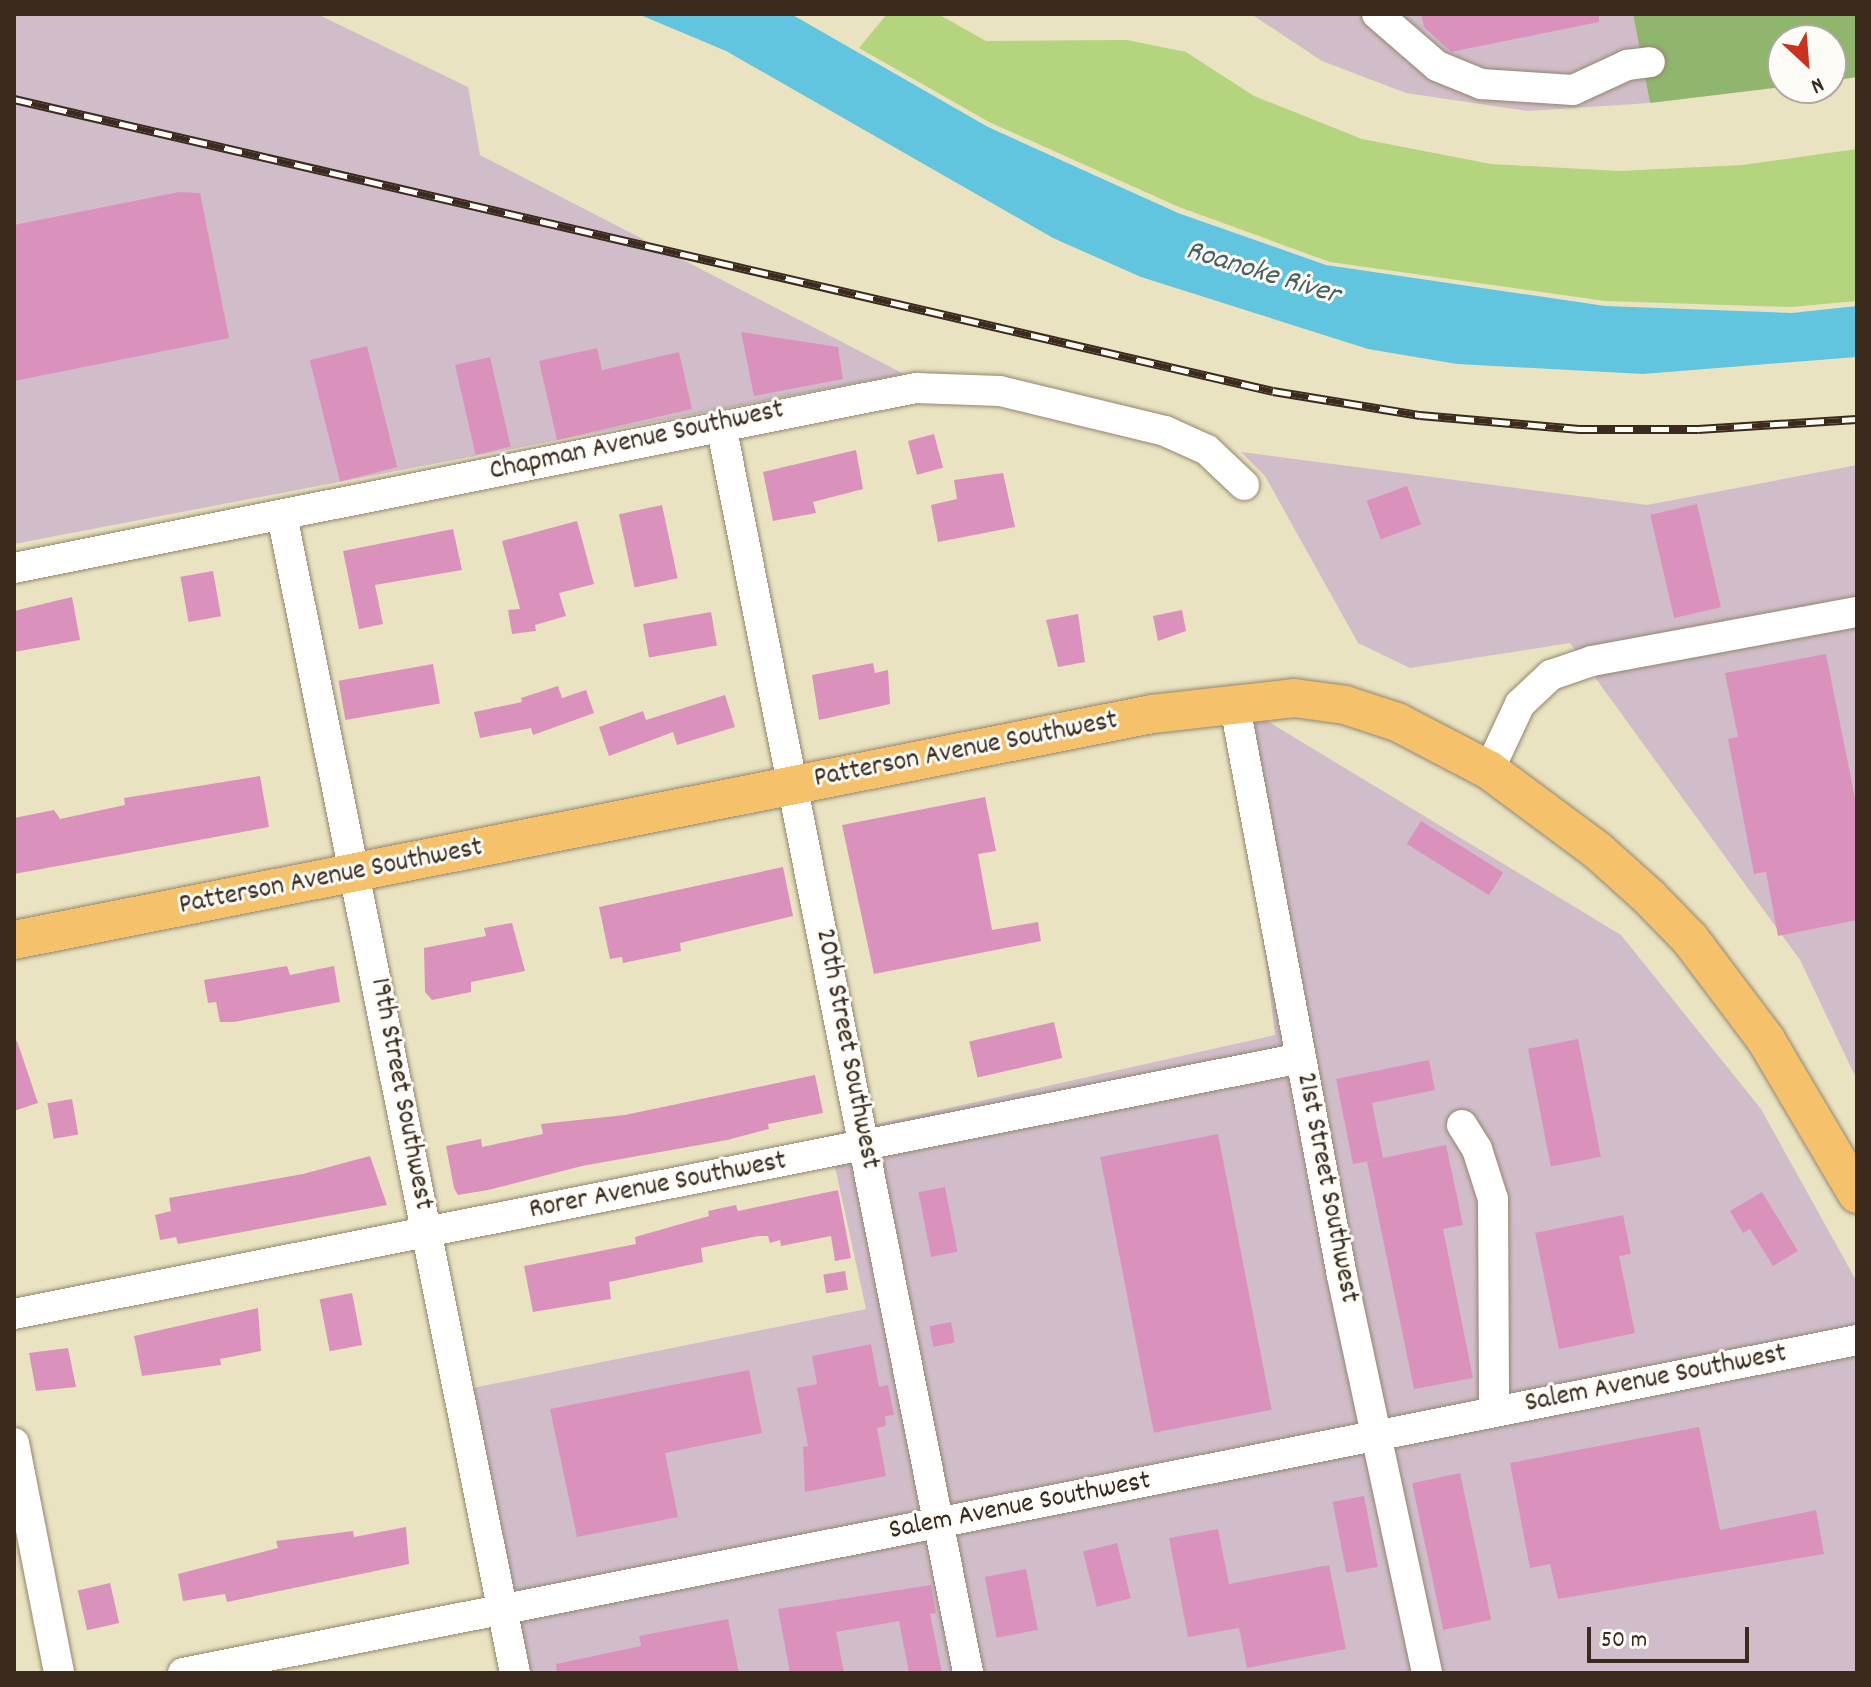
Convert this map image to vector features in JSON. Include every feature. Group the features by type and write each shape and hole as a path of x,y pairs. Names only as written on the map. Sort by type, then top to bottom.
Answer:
{"main road":[{"name":"Patterson Avenue Southwest","path":"14,940 1234,701 1346,697 1489,770 1598,851 1690,939 1766,1040 1857,1194"}],"street":[{"path":"1377,14 1437,66 1481,84 1573,90 1627,65 1650,62"},
{"name":"Chapman Avenue Southwest","path":"14,568 916,388 1000,391 1181,437 1207,450 1244,485"},
{"name":"20th Street Southwest","path":"721,425 795,785 968,1673"},
{"name":"19th Street Southwest","path":"282,515 515,1673"},
{"path":"1489,770 1520,704 1551,675 1592,661 1857,612"},
{"name":"21st Street Southwest","path":"1234,701 1301,1058 1427,1673"},
{"name":"Rorer Avenue Southwest","path":"14,1314 1301,1058"},
{"path":"1462,1125 1482,1160 1493,1199 1494,1412"},
{"name":"Salem Avenue Southwest","path":"183,1673 1857,1340"},
{"path":"14,1443 59,1673"}],"shaded area":[{"path":"14,14 317,14 468,87 480,155 904,374 14,544"},
{"path":"1251,14 1633,14 1650,103 1528,111 1406,93 1322,61"},
{"path":"1241,452 1647,505 1857,465 1857,1080 1800,960 1570,643 1410,668 1358,643 1265,476"},
{"path":"1234,701 1621,935 1761,1109 1857,1282 1857,1673 503,1673 448,1393 866,1309 828,1135 1275,1035"}],"green space":[{"path":"887,14 938,14 986,41 1127,40 1186,52 1254,96 1362,139 1491,164 1619,171 1742,165 1857,149 1857,301 1791,307 1605,301 1330,262 1179,207 989,122 859,48"},
{"path":"1633,14 1857,14 1857,77 1847,79 1847,24 1767,24 1767,89 1650,103"}],"water":[{"name":"Roanoke River","path":"638,14 791,14 988,127 1178,213 1326,265 1605,306 1792,313 1857,306 1857,357 1643,374 1457,364 1368,349 1141,277 1053,238 726,51"}],"building":[{"path":"1421,14 1599,14 1599,22 1451,52 1424,27"},
{"path":"179,192 200,193 229,338 14,381 14,225"},
{"path":"741,332 838,347 843,379 754,396"},
{"path":"367,346 397,467 340,482 310,360"},
{"path":"597,348 602,370 679,352 692,409 557,440 539,361"},
{"path":"490,357 511,447 476,455 455,365"},
{"path":"934,434 943,468 917,475 908,441"},
{"path":"856,450 863,489 813,502 816,513 773,521 763,472"},
{"path":"1003,473 1015,527 938,542 931,505 957,499 954,480"},
{"path":"1407,486 1421,525 1381,539 1367,501"},
{"path":"1697,504 1721,607 1674,618 1650,515"},
{"path":"662,505 678,578 635,588 619,514"},
{"path":"577,521 594,584 559,593 566,616 535,625 536,631 512,634 508,610 520,609 502,541"},
{"path":"453,529 462,570 375,585 383,624 359,629 343,551"},
{"path":"213,571 221,616 188,622 181,577"},
{"path":"72,597 80,640 14,652 14,611"},
{"path":"1182,610 1186,631 1158,641 1153,616"},
{"path":"711,612 717,645 649,657 643,624"},
{"path":"1078,614 1085,662 1058,667 1046,620"},
{"path":"1826,654 1857,808 1857,920 1778,936 1766,872 1754,874 1728,739 1738,737 1725,673"},
{"path":"873,663 875,673 888,670 890,704 819,720 812,675"},
{"path":"433,664 440,703 345,720 338,681"},
{"path":"558,686 562,698 586,690 594,713 533,735 531,728 480,738 474,712 522,702 521,698"},
{"path":"725,695 735,727 677,745 673,732 609,756 599,727 643,711 646,720"},
{"path":"260,776 269,827 14,874 14,818 54,810 60,819 125,805 124,798"},
{"path":"985,797 996,851 978,854 992,930 1038,922 1041,941 874,974 842,825"},
{"path":"1421,821 1503,872 1489,895 1407,844"},
{"path":"783,867 793,916 680,943 681,951 623,963 622,957 610,959 599,907"},
{"path":"512,923 525,971 471,982 471,992 432,1000 425,992 424,948 486,936 484,928"},
{"path":"287,966 290,975 334,966 340,1002 220,1022 216,1002 208,1003 204,980"},
{"path":"1054,1022 1062,1058 978,1078 969,1042"},
{"path":"1578,1039 1601,1157 1551,1167 1528,1049"},
{"path":"17,1041 38,1103 14,1111 14,1042"},
{"path":"1429,1060 1435,1090 1372,1103 1383,1158 1446,1145 1463,1225 1443,1229 1473,1378 1414,1389 1367,1162 1381,1159 1353,1164 1336,1079"},
{"path":"815,1075 823,1113 768,1124 769,1129 727,1140 582,1166 488,1190 458,1195 454,1188 446,1146 481,1139 482,1147 543,1134 541,1124 625,1115"},
{"path":"72,1099 78,1134 54,1139 47,1103"},
{"path":"1218,1134 1272,1410 1154,1433 1100,1157"},
{"path":"370,1156 387,1205 178,1244 176,1237 160,1240 155,1215 171,1211 169,1198 303,1174"},
{"path":"945,1187 958,1252 931,1257 918,1192"},
{"path":"838,1190 851,1258 835,1261 831,1236 781,1246 780,1240 770,1243 768,1236 758,1236 701,1248 703,1262 609,1282 611,1299 533,1312 524,1266 636,1244 635,1237 709,1216 708,1211 736,1205 738,1211"},
{"path":"1762,1192 1798,1251 1773,1266 1750,1229 1743,1233 1730,1211"},
{"path":"1623,1215 1631,1254 1619,1256 1635,1333 1559,1349 1535,1233"},
{"path":"845,1271 848,1290 826,1293 823,1274"},
{"path":"352,1293 362,1345 330,1351 320,1299"},
{"path":"258,1308 261,1351 220,1359 221,1365 142,1376 134,1336"},
{"path":"951,1322 955,1343 933,1347 929,1326"},
{"path":"871,1344 879,1387 888,1385 894,1415 885,1416 886,1426 877,1428 886,1476 805,1492 803,1447 808,1446 797,1388 817,1384 812,1356"},
{"path":"68,1348 76,1387 36,1391 29,1353"},
{"path":"749,1370 762,1433 665,1453 678,1517 577,1537 550,1409"},
{"path":"1699,1427 1720,1530 1816,1510 1824,1554 1558,1599 1550,1564 1530,1568 1510,1463"},
{"path":"1460,1473 1491,1620 1443,1630 1412,1483"},
{"path":"1364,1496 1378,1567 1346,1573 1333,1502"},
{"path":"406,1527 409,1564 227,1602 225,1594 183,1601 178,1574 278,1548 276,1541 353,1531 354,1537"},
{"path":"1218,1529 1229,1584 1329,1565 1346,1649 1247,1668 1239,1628 1188,1637 1169,1538"},
{"path":"1117,1543 1131,1598 1097,1607 1083,1551"},
{"path":"1026,1569 1038,1630 997,1638 985,1577"},
{"path":"110,1583 119,1623 87,1630 78,1590"},
{"path":"931,1585 936,1613 930,1614 942,1673 909,1673 899,1621 836,1632 844,1673 790,1673 778,1609"},
{"path":"728,1619 739,1673 557,1673 556,1664 641,1646 639,1636"}],"railway":[{"path":"14,99 1273,391 1420,415 1579,429 1698,429 1857,419"}]}
